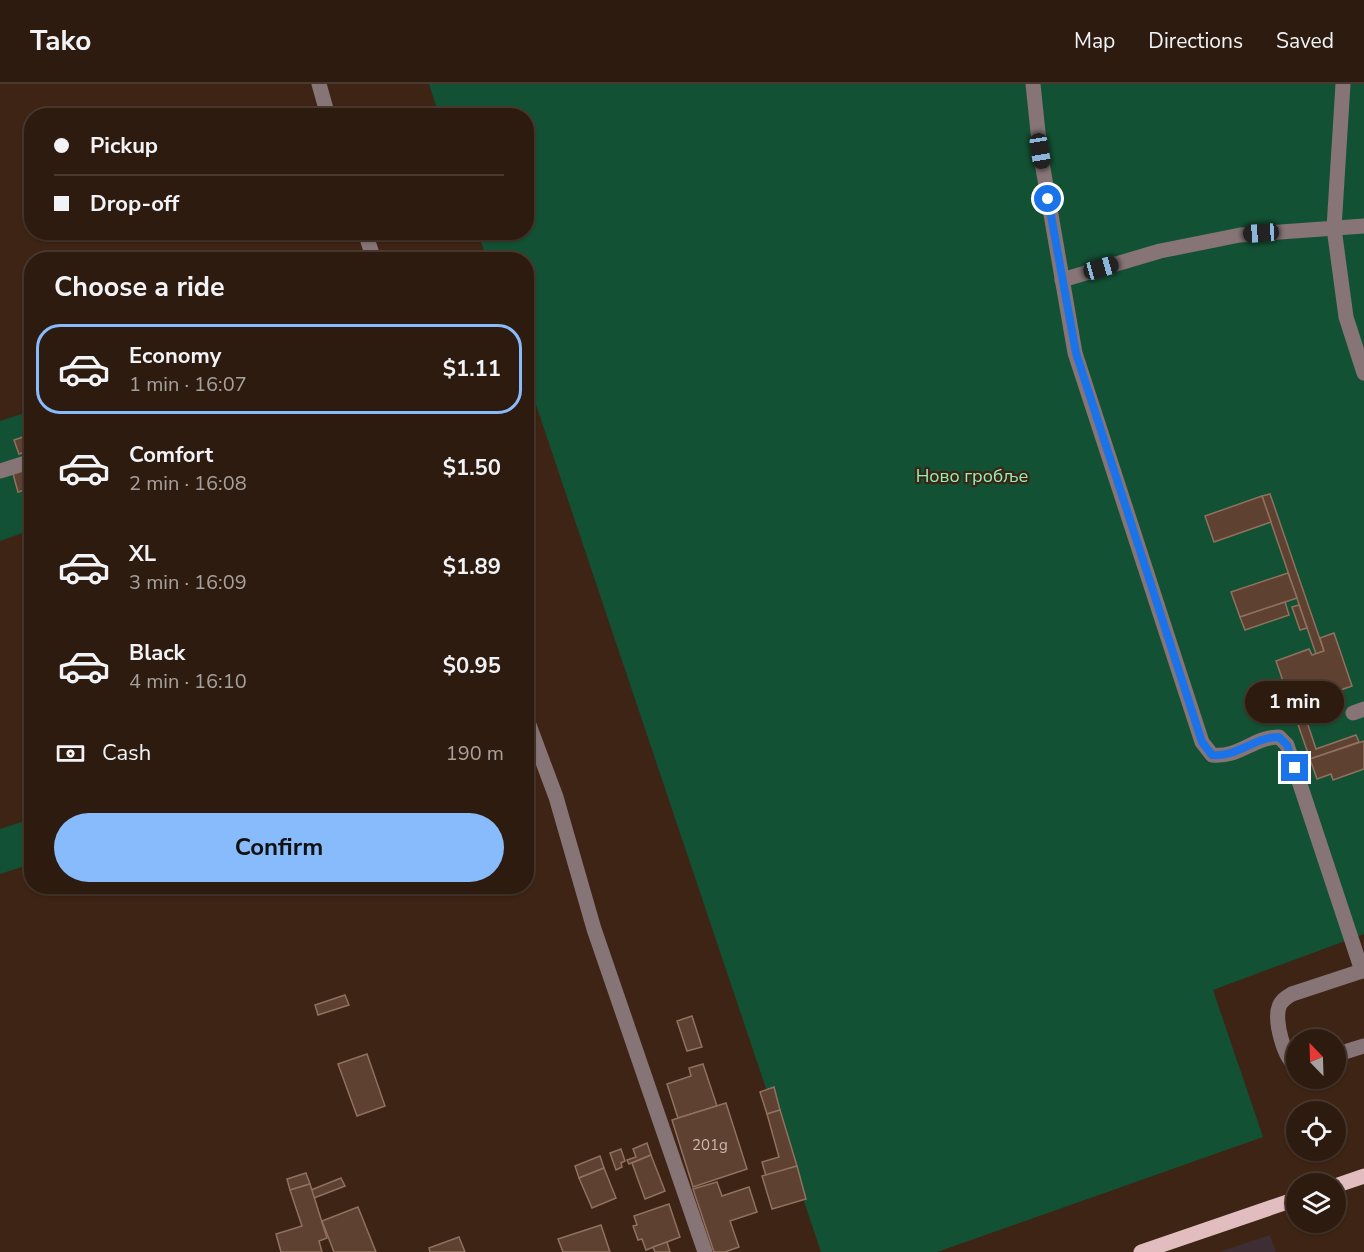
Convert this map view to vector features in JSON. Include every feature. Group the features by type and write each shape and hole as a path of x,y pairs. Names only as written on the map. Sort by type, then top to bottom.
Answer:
{"main road":[{"path":"1346,1182 1364,1176"},
{"path":"1146,1251 1286,1202"}],"lane":[{"path":"319,84 326,108"},
{"path":"1033,84 1040,151 1076,353 1202,742 1212,755 1227,756 1268,737 1279,737 1287,745 1363,970 1292,994 1283,1000 1279,1007 1278,1019 1286,1049"},
{"path":"1342,84 1334,228 1346,317 1364,373"},
{"path":"1062,280 1160,251 1240,235 1364,226"},
{"path":"0,471 24,464"},
{"path":"534,738 556,796 594,929 705,1252"},
{"path":"1346,1052 1364,1046"}],"shaded area":[{"path":"1270,1235 1276,1252 1219,1252"}],"green space":[{"name":"Ново гробље","path":"429,84 1364,84 1364,934 1213,990 1263,1137 937,1252 821,1252 534,399 534,252 485,252 480,240 534,240 534,108 437,108"},
{"path":"24,413 24,532 0,541 0,421"},
{"path":"24,821 24,866 0,874 0,829"}],"building":[{"path":"24,437 24,452 19,454 14,440"},
{"path":"24,467 24,490 18,492 12,470"},
{"path":"1270,494 1324,651 1316,654 1262,496"},
{"path":"1262,496 1271,522 1214,542 1205,516"},
{"path":"1288,573 1297,598 1240,617 1231,592"},
{"path":"1285,602 1289,615 1245,630 1240,617"},
{"path":"1299,605 1307,628 1300,630 1292,607"},
{"path":"1334,633 1352,686 1292,707 1276,661 1309,649 1312,655 1324,651 1320,638"},
{"path":"1301,704 1316,749 1356,735 1359,742 1310,759 1292,707"},
{"path":"1364,741 1364,769 1333,780 1331,774 1317,779 1310,759"},
{"path":"345,995 349,1005 318,1015 315,1005"},
{"path":"692,1016 702,1047 687,1051 677,1021"},
{"path":"367,1054 385,1106 357,1116 338,1064"},
{"path":"703,1064 717,1106 678,1118 667,1084 691,1076 689,1068"},
{"path":"774,1087 780,1110 767,1114 760,1092"},
{"path":"726,1103 747,1169 693,1187 672,1120"},
{"path":"780,1110 797,1166 766,1176 762,1162 779,1157 767,1114"},
{"path":"647,1143 651,1155 629,1164 627,1160 636,1157 633,1149"},
{"path":"621,1149 625,1161 621,1163 622,1167 616,1170 610,1153"},
{"path":"651,1155 665,1191 645,1199 632,1163"},
{"path":"600,1156 604,1168 579,1178 575,1166"},
{"path":"797,1166 806,1199 772,1209 762,1176"},
{"path":"604,1168 616,1198 592,1208 579,1178"},
{"path":"306,1173 310,1184 290,1190 287,1179"},
{"path":"341,1178 345,1186 314,1198 311,1190"},
{"path":"717,1182 722,1196 749,1187 757,1212 730,1221 739,1247 725,1252 714,1252 693,1189"},
{"path":"310,1184 327,1238 319,1241 322,1252 281,1252 276,1234 302,1226 290,1190"},
{"path":"669,1204 680,1237 646,1250 642,1239 638,1240 633,1226 637,1225 634,1216"},
{"path":"358,1207 376,1252 334,1252 322,1221"},
{"path":"601,1225 610,1252 563,1252 558,1239"},
{"path":"459,1237 465,1252 430,1252 429,1248"},
{"path":"667,1242 670,1252 655,1252 653,1247"}],"route":[{"path":"1048,199 1076,353 1202,742 1212,755 1227,756 1268,737 1279,737 1287,745 1295,768"}]}
